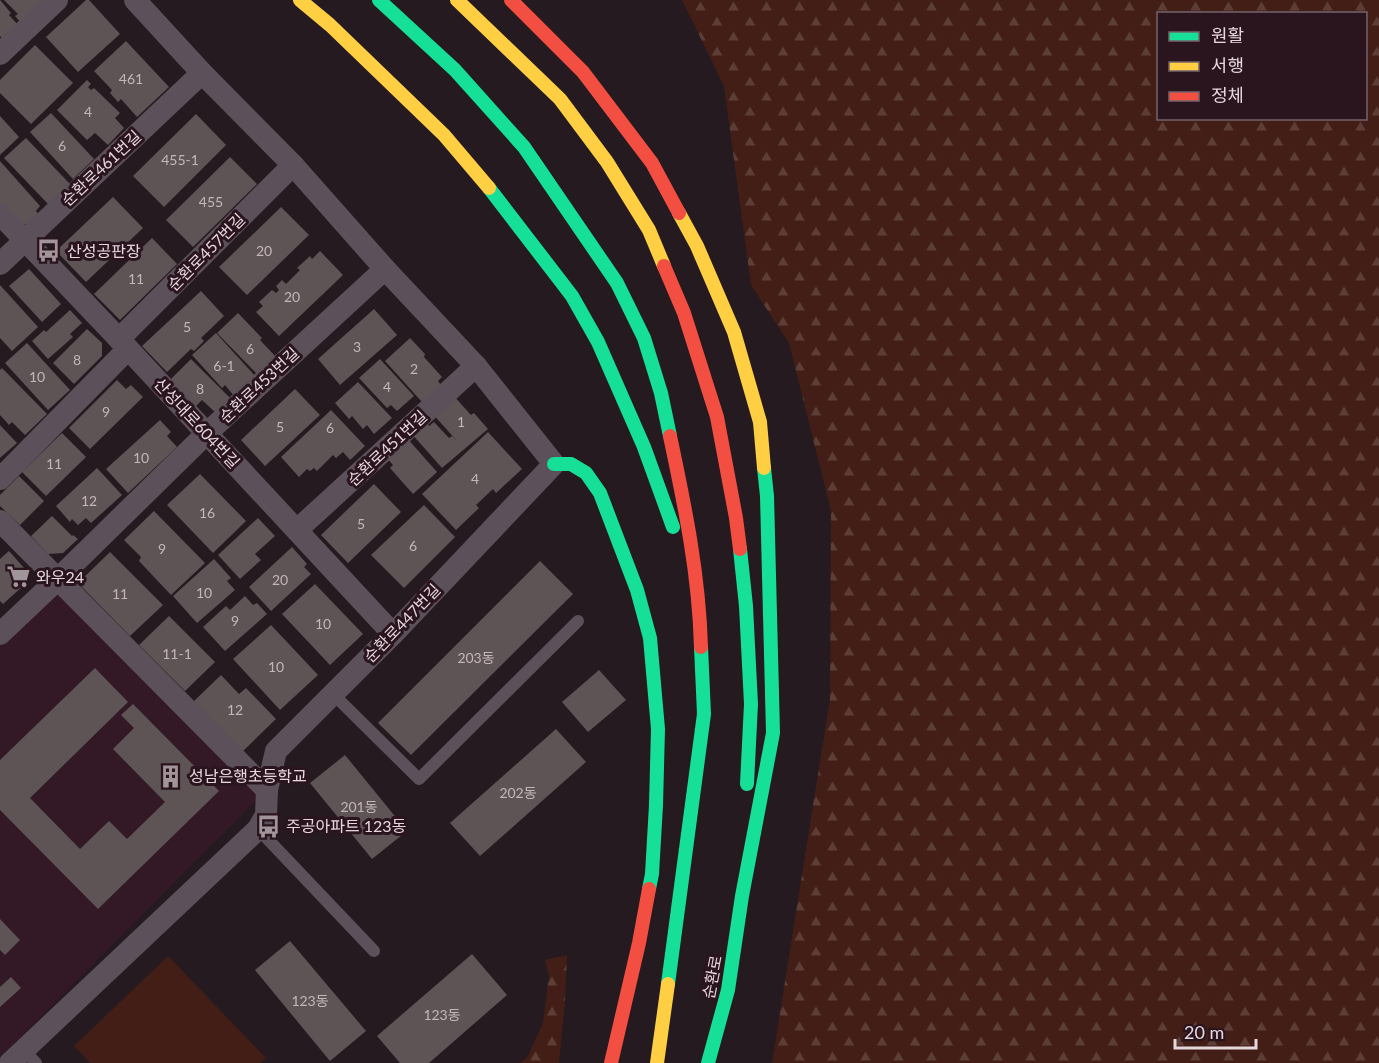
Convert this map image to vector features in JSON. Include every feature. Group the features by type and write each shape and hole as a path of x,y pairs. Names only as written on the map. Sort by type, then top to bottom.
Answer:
{"main road":[{"path":"300,0 330,25 444,135 501,203 572,296 598,342 644,447 666,510 696,581"},
{"path":"379,0 455,70 524,147 617,283 644,338 661,393 688,520 699,610 704,714 657,1063"},
{"path":"457,0 560,99 607,162 649,230 684,313 717,417 736,518 746,606 751,704 742,896"},
{"path":"511,0 583,72 651,163 697,246 734,332 760,422 767,496 773,733 742,896"},
{"path":"554,464 570,464 586,473 600,493 637,590 650,638 658,729 651,874 639,943 611,1063"},
{"name":"순환로","path":"708,1063 728,990 742,896"}],"street":[{"path":"0,54 57,0"},
{"path":"135,0 202,73 294,165 385,269 476,366 554,464"},
{"name":"순환로461번길","path":"0,264 202,73"},
{"name":"순환로457번길","path":"0,479 294,165"},
{"name":"산성대로604번길","path":"0,214 393,634"},
{"name":"순환로453번길","path":"0,634 206,434 385,269"},
{"name":"순환로451번길","path":"297,530 476,366"},
{"name":"순환로447번길","path":"258,829 266,815 267,790 276,751 393,634 554,464"},
{"path":"0,521 267,790"},
{"path":"23,1059 258,829"}],"lane":[{"path":"333,694 419,779 578,621"},
{"path":"258,829 374,951"}],"shaded area":[{"path":"58,579 267,790 0,1058 0,634"}],"green space":[{"path":"682,0 1379,0 1379,1063 772,1063 830,699 831,511 789,343 751,285 724,86"},
{"path":"567,955 559,1063 520,1063 528,1056 543,1023 549,976 545,960"},
{"path":"168,956 266,1058 260,1063 90,1063 74,1046"}],"building":[{"path":"0,0 19,26 4,40 0,36"},
{"path":"4,0 47,0 22,24 15,16 18,14"},
{"path":"86,0 89,0 120,34 78,72 46,37"},
{"path":"126,41 169,87 137,117 121,99 118,102 110,93 112,90 94,71"},
{"path":"35,45 73,83 31,124 0,93 0,80"},
{"path":"87,80 91,84 88,87 91,90 94,88 120,113 115,118 124,128 108,145 95,133 87,140 57,110"},
{"path":"51,113 94,159 73,179 30,132"},
{"path":"196,114 226,145 164,207 133,176"},
{"path":"0,116 19,137 0,155"},
{"path":"26,138 70,184 49,205 4,158"},
{"path":"230,157 257,184 193,247 166,220"},
{"path":"0,161 40,206 36,211 39,215 29,224 24,224 0,207"},
{"path":"113,197 143,228 86,282 56,251"},
{"path":"281,207 309,235 247,295 219,267"},
{"path":"152,238 177,264 120,320 94,294"},
{"path":"320,251 343,275 279,336 256,312 263,306 259,302 272,290 276,293 279,290 276,286 282,280 286,284 300,270 297,268 310,256 312,259"},
{"path":"29,269 61,304 42,322 9,286"},
{"path":"0,285 38,327 12,351 0,338"},
{"path":"201,291 224,316 201,338 204,341 194,351 191,349 167,372 142,346"},
{"path":"374,309 397,335 340,385 318,359"},
{"path":"70,310 82,323 70,334 73,337 48,359 32,341 44,330 46,332"},
{"path":"238,313 262,338 260,340 276,357 258,375 217,333"},
{"path":"87,329 102,343 102,356 74,384 53,363"},
{"path":"216,333 256,377 234,396 225,385 222,388 192,355"},
{"path":"410,338 442,377 438,381 441,385 422,402 385,361"},
{"path":"27,343 70,390 48,410 5,363"},
{"path":"191,359 230,398 216,413 202,400 196,406 170,380"},
{"path":"380,359 414,396 397,411 391,405 387,408 359,378"},
{"path":"2,368 47,414 25,435 12,422 9,425 0,415 0,370"},
{"path":"117,380 126,389 131,385 143,397 90,449 69,428"},
{"path":"358,382 392,418 374,434 367,425 363,429 352,416 349,419 335,403"},
{"path":"295,389 320,415 265,466 241,440"},
{"path":"452,394 471,415 474,413 488,429 442,468 411,433 425,421 429,426 434,422 449,438 452,436 457,441 431,412"},
{"path":"331,410 365,446 350,460 343,452 336,458 333,455 317,471 314,468 310,471 307,469 299,477 281,457"},
{"path":"160,420 171,432 167,436 177,447 128,493 106,469"},
{"path":"0,425 17,443 0,458"},
{"path":"488,432 522,469 496,493 493,489 476,505 479,508 456,530 422,494"},
{"path":"62,433 86,457 46,496 22,472"},
{"path":"406,437 437,472 413,494 390,468 393,465 385,456"},
{"path":"97,468 122,495 91,523 86,518 78,525 72,519 70,522 56,506"},
{"path":"200,474 246,521 213,553 167,505"},
{"path":"19,476 44,501 20,525 0,506 0,495"},
{"path":"374,484 401,512 348,563 321,535"},
{"path":"424,505 455,537 404,588 371,555"},
{"path":"154,511 205,563 171,595 139,561 141,557 124,540"},
{"path":"52,516 78,539 63,553 48,554 31,536"},
{"path":"258,518 275,536 255,554 261,560 240,579 218,555"},
{"path":"292,547 307,564 304,567 311,574 271,611 249,587"},
{"path":"9,551 25,569 24,585 3,604 0,601 0,559"},
{"path":"110,552 163,605 130,636 78,583"},
{"path":"214,559 231,578 227,581 235,590 197,623 173,596"},
{"path":"540,561 573,594 411,755 378,723"},
{"path":"315,584 363,634 330,665 282,614"},
{"path":"245,596 253,605 257,603 267,614 225,651 203,627 226,606 230,610"},
{"path":"169,616 215,662 185,691 139,645"},
{"path":"271,625 318,675 280,710 233,659"},
{"name":"성남은행초등학교","path":"95,668 128,702 30,798 80,849 109,821 127,839 165,802 113,749 134,728 121,715 133,704 219,791 98,909 0,810 0,760"},
{"path":"599,670 626,700 588,732 562,702"},
{"path":"221,675 239,694 246,688 276,719 242,752 193,702"},
{"path":"556,729 586,762 480,856 450,823"},
{"path":"345,755 407,831 372,859 310,783"},
{"path":"0,919 20,940 5,955 0,950"},
{"path":"290,941 366,1031 330,1061 255,970"},
{"path":"472,954 507,995 429,1063 400,1063 377,1036"},
{"path":"11,977 21,988 0,1007 0,987"}],"traffic: fast":[{"path":"379,0 455,70 524,147 617,283 644,338 661,393 670,436"},
{"path":"489,188 572,296 598,342 644,447 673,527"},
{"path":"554,464 571,464 586,473 600,493 637,590 650,638 658,729 656,805 649,889"},
{"path":"708,1063 728,990 742,896 773,733 767,496 764,468"},
{"path":"740,549 746,606 751,704 747,784"},
{"path":"668,984 704,714 701,647"}],"traffic: slow":[{"path":"300,0 330,25 444,135 489,188"},
{"path":"457,0 560,99 607,162 649,230 664,266"},
{"path":"679,213 697,246 734,332 760,422 764,468"},
{"path":"657,1063 668,984"}],"traffic: jam":[{"path":"511,0 583,72 652,163 679,213"},
{"path":"664,266 684,313 717,417 740,549"},
{"path":"670,436 694,567 701,647"},
{"path":"611,1063 649,889"}],"place":[{"name":"산성공판장","path":"49,251"},
{"name":"와우24","path":"18,577"},
{"name":"성남은행초등학교","path":"171,776"},
{"name":"주공아파트 123동","path":"268,826"}]}
